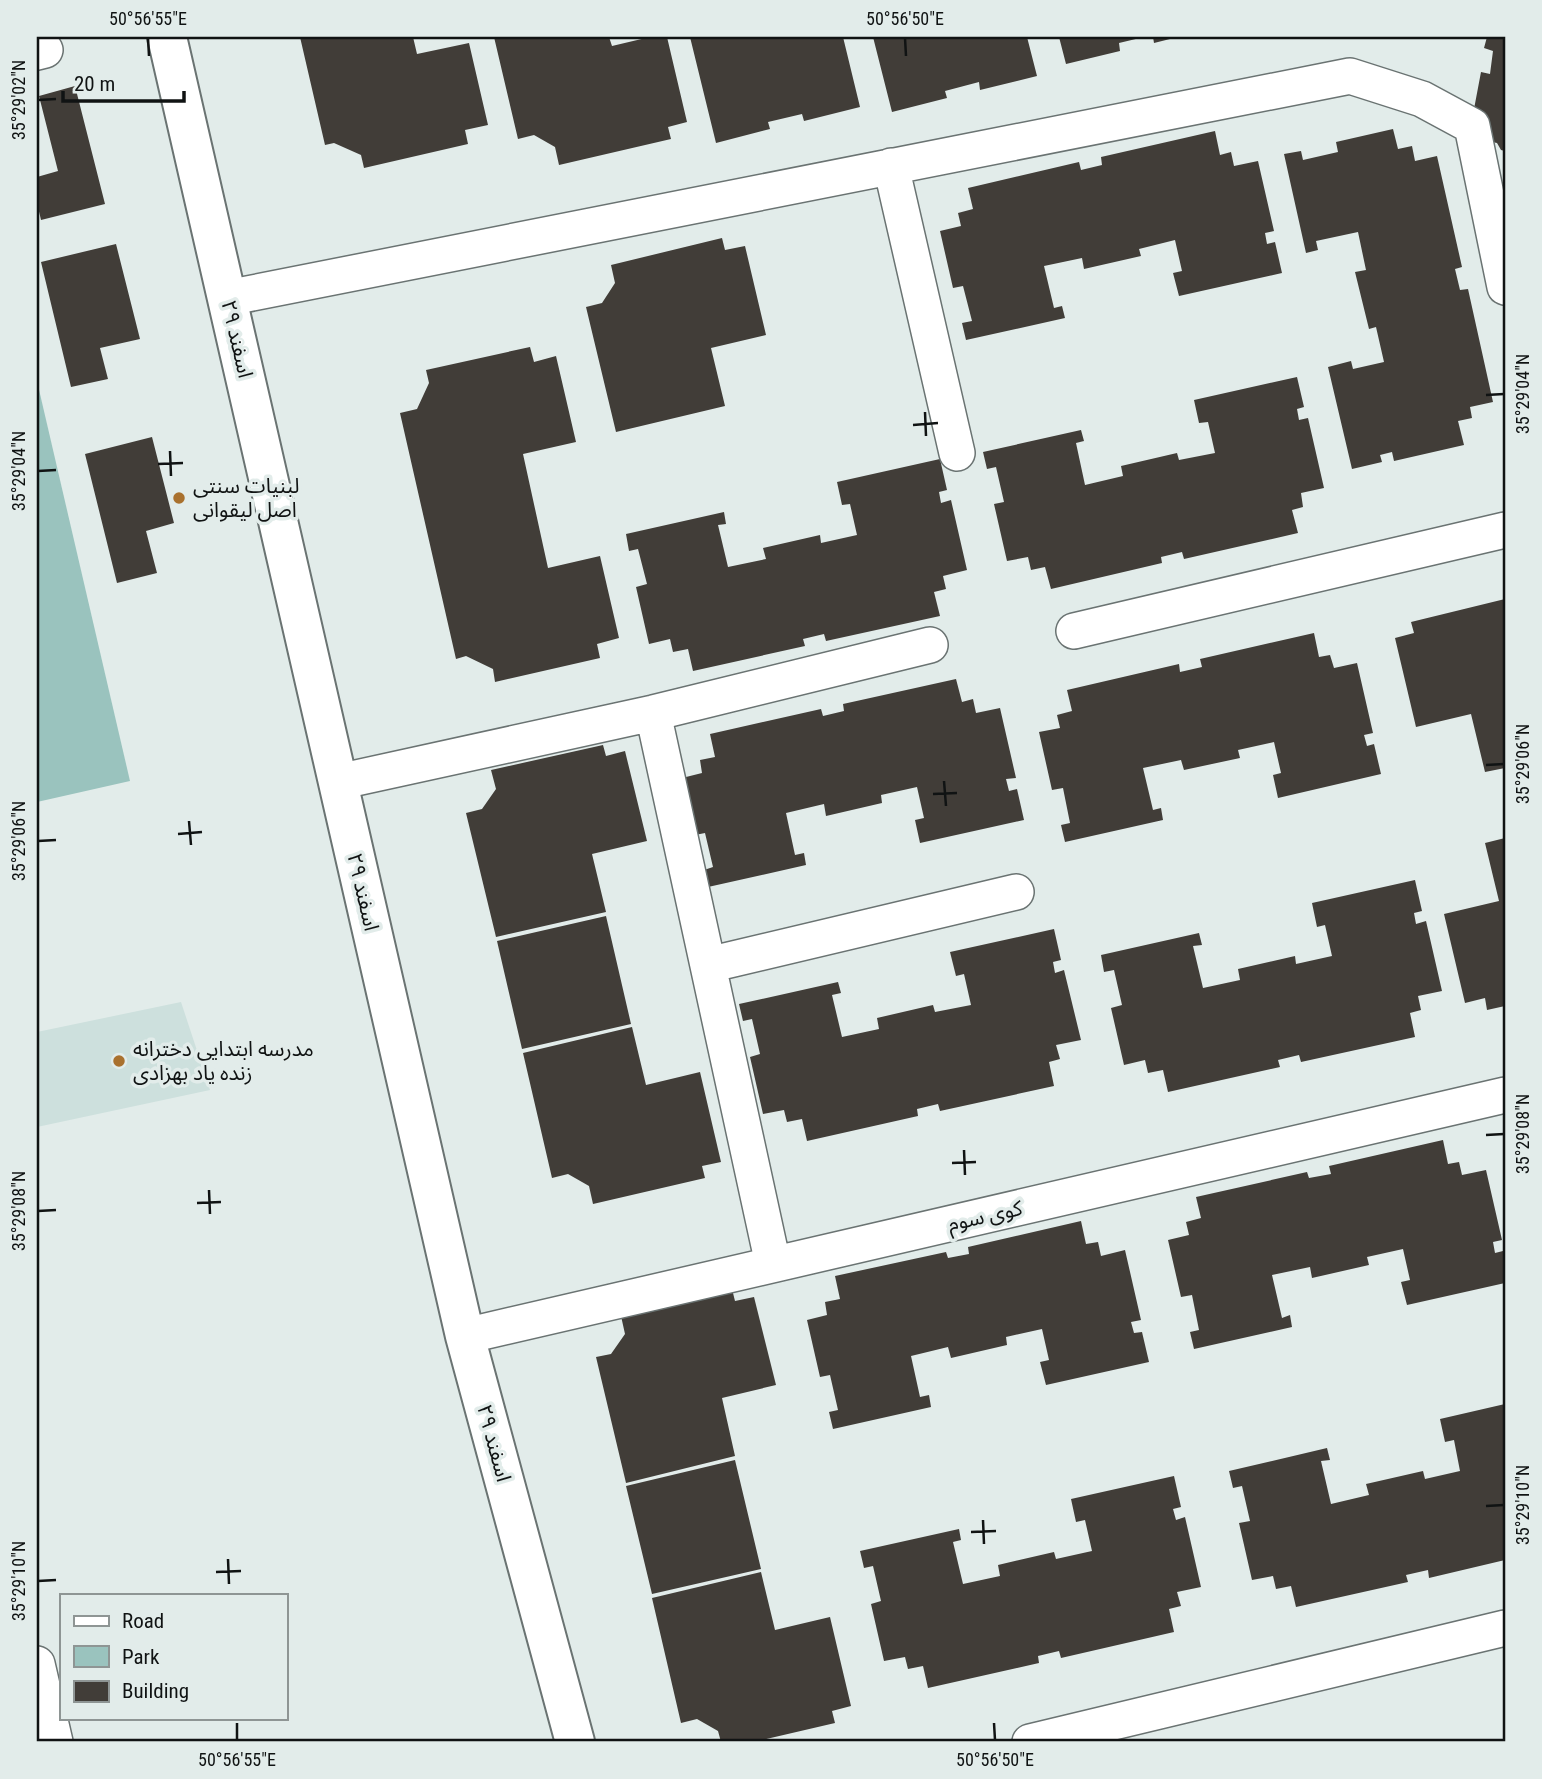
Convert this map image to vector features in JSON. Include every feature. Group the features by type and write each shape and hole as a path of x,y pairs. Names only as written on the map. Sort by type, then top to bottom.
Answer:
{"main road":[{"name":"۲۹ اسفند","path":"167,37 465,1336 575,1742"}],"street":[{"path":"227,298 1350,76 1422,99 1472,126 1505,287"},
{"path":"891,166 957,453"},
{"path":"1074,631 1505,530"},
{"path":"338,782 653,713 930,645"},
{"path":"653,713 774,1264"},
{"path":"708,965 1016,892"},
{"name":"کوی سوم","path":"465,1336 1505,1095"},
{"path":"1030,1742 1505,1628"},
{"path":"37,1664 55,1742"}],"shaded area":[{"name":"مدرسه ابتدایی دخترانه زنده یاد بهزادی","path":"181,1002 210,1090 37,1127 37,1032"}],"green space":[{"path":"37,381 130,781 37,802"}],"building":[{"path":"300,37 413,37 417,54 469,43 488,125 465,130 468,144 364,168 361,155 334,143 325,145"},
{"path":"494,37 609,37 612,46 650,37 667,37 687,122 668,127 671,139 559,165 555,147 534,135 518,139"},
{"path":"690,37 843,37 860,107 804,121 802,114 768,122 770,129 716,143"},
{"path":"873,37 1027,37 1037,76 980,90 979,82 945,91 947,98 892,112"},
{"path":"1059,37 1140,38 1119,43 1120,51 1066,64"},
{"path":"1153,37 1174,37 1174,38 1154,43"},
{"path":"1487,37 1505,37 1505,151 1501,150 1497,143 1474,138 1474,109 1481,72 1490,74 1493,51 1484,48"},
{"path":"75,86 105,204 41,220 37,203 37,177 58,171 39,96"},
{"path":"1393,129 1398,149 1412,146 1415,161 1437,156 1462,267 1455,269 1460,290 1468,289 1493,402 1470,407 1472,418 1458,421 1464,445 1394,461 1392,452 1380,455 1382,462 1352,469 1328,367 1351,361 1353,369 1384,362 1376,327 1369,329 1355,272 1366,270 1358,232 1316,241 1318,250 1306,253 1284,154 1301,151 1303,160 1338,152 1336,142"},
{"path":"1215,131 1220,155 1231,152 1234,166 1258,161 1274,231 1265,233 1267,244 1275,242 1282,273 1179,296 1173,273 1182,271 1175,240 1139,249 1141,256 1084,269 1082,258 1044,266 1054,308 1062,306 1065,318 966,340 962,323 972,321 963,286 953,288 940,231 961,226 958,213 973,209 968,188 1079,162 1081,170 1102,165 1101,157"},
{"path":"722,238 725,250 745,246 766,335 711,348 725,406 616,432 586,307 602,303 615,283 611,265"},
{"path":"116,244 140,339 100,348 108,379 71,387 41,262"},
{"path":"530,347 534,362 556,356 576,442 523,454 548,568 600,556 619,638 597,644 600,658 495,682 493,669 466,656 456,659 400,413 417,409 429,383 426,370"},
{"path":"1297,377 1304,407 1297,409 1299,420 1308,418 1324,488 1301,493 1303,507 1292,510 1298,533 1184,559 1182,552 1161,557 1162,563 1051,589 1045,567 1031,570 1028,557 1007,561 994,504 1004,502 996,467 987,469 983,452 1081,430 1084,441 1076,443 1085,485 1123,476 1121,466 1177,453 1179,460 1215,453 1208,422 1199,423 1194,400"},
{"path":"152,437 174,523 146,531 157,573 117,583 85,454"},
{"path":"940,459 947,490 939,492 941,503 951,500 967,570 943,576 946,589 934,592 940,616 826,641 824,634 803,639 805,646 693,671 688,649 673,652 670,639 649,644 636,587 647,584 638,549 629,551 626,534 724,512 726,524 718,525 728,567 766,559 763,548 820,535 821,543 857,535 850,504 842,505 837,482"},
{"path":"1505,599 1505,768 1485,772 1471,714 1416,727 1395,638 1414,633 1411,622"},
{"path":"1314,633 1319,657 1330,655 1334,668 1357,663 1373,733 1364,735 1367,746 1374,744 1381,774 1278,798 1273,775 1281,773 1274,742 1238,750 1240,758 1184,770 1181,760 1143,768 1153,810 1161,808 1163,820 1065,842 1061,825 1070,823 1063,788 1052,790 1039,732 1060,728 1057,715 1072,711 1067,690 1179,664 1180,672 1202,667 1200,659"},
{"path":"956,679 962,702 973,699 976,713 1000,708 1016,778 1006,779 1009,791 1017,789 1024,820 920,843 915,820 924,818 917,787 881,795 882,803 826,816 824,804 786,813 795,855 804,853 806,865 708,887 704,870 713,867 705,833 695,835 682,778 702,773 700,760 715,757 710,734 821,709 823,716 844,711 843,704"},
{"path":"603,745 606,756 625,751 647,841 592,854 606,912 496,937 466,813 482,809 496,789 491,770"},
{"path":"1505,838 1505,1006 1487,1010 1485,998 1465,1003 1444,914 1499,901 1485,843"},
{"path":"1415,880 1422,911 1414,913 1416,924 1426,921 1442,991 1418,996 1421,1010 1410,1013 1415,1037 1301,1062 1299,1055 1278,1060 1280,1067 1168,1092 1163,1070 1148,1073 1145,1060 1124,1065 1111,1008 1122,1005 1114,970 1104,972 1101,955 1199,933 1202,945 1193,946 1203,988 1240,980 1238,969 1295,956 1296,964 1332,956 1325,925 1317,927 1312,903"},
{"path":"606,916 631,1024 522,1049 497,941"},
{"path":"1054,929 1061,960 1053,962 1055,973 1064,970 1081,1040 1056,1045 1060,1059 1049,1062 1054,1086 940,1111 938,1104 917,1109 918,1116 807,1141 802,1119 787,1122 784,1110 763,1114 750,1057 760,1054 752,1019 743,1021 739,1004 838,982 841,993 832,995 842,1037 879,1029 877,1018 933,1005 935,1012 971,1005 964,974 956,976 950,952"},
{"path":"632,1027 646,1085 700,1072 721,1162 702,1166 705,1178 593,1204 589,1186 568,1174 552,1178 523,1053"},
{"path":"1443,1140 1448,1164 1459,1162 1462,1175 1486,1170 1502,1240 1493,1242 1495,1253 1503,1251 1505,1283 1407,1305 1401,1282 1410,1280 1403,1249 1367,1257 1369,1265 1312,1278 1310,1267 1272,1275 1282,1318 1290,1315 1292,1327 1194,1349 1190,1332 1199,1330 1192,1295 1181,1297 1168,1240 1189,1235 1186,1222 1201,1218 1196,1197 1307,1172 1309,1178 1331,1174 1329,1166"},
{"path":"1081,1221 1086,1244 1098,1242 1101,1256 1125,1250 1141,1320 1131,1322 1134,1333 1142,1332 1149,1362 1046,1385 1040,1362 1049,1360 1042,1329 1006,1337 1007,1345 951,1358 948,1347 911,1356 920,1397 929,1395 931,1407 833,1429 829,1412 838,1410 830,1375 820,1377 807,1320 827,1315 825,1302 840,1299 835,1276 946,1252 948,1258 969,1254 968,1247"},
{"path":"732,1289 735,1301 754,1297 776,1385 722,1398 735,1456 626,1483 596,1357 611,1354 625,1334 621,1316"},
{"path":"1505,1404 1505,1560 1429,1578 1428,1570 1406,1575 1408,1582 1296,1607 1291,1586 1276,1589 1273,1576 1252,1580 1239,1523 1250,1521 1242,1486 1233,1488 1229,1471 1327,1448 1330,1460 1321,1461 1331,1504 1369,1495 1366,1484 1423,1471 1425,1479 1460,1471 1454,1440 1445,1442 1440,1419"},
{"path":"735,1460 761,1569 652,1594 626,1486"},
{"path":"1174,1476 1181,1507 1173,1509 1176,1520 1185,1517 1201,1587 1177,1592 1181,1606 1169,1609 1174,1632 1061,1658 1059,1651 1038,1656 1039,1663 928,1688 923,1666 908,1669 905,1657 884,1661 871,1604 881,1601 873,1566 864,1568 860,1551 959,1529 961,1540 953,1542 963,1584 1000,1576 998,1565 1054,1552 1056,1559 1092,1551 1085,1520 1076,1522 1071,1499"},
{"path":"761,1572 775,1630 830,1617 851,1706 832,1711 835,1723 753,1742 721,1742 718,1731 697,1719 681,1723 652,1598"}],"place":[{"name":"لبنیات سنتی اصل لیقوانی","path":"179,498"},
{"name":"مدرسه ابتدایی دخترانه زنده یاد بهزادی","path":"119,1061"}]}
